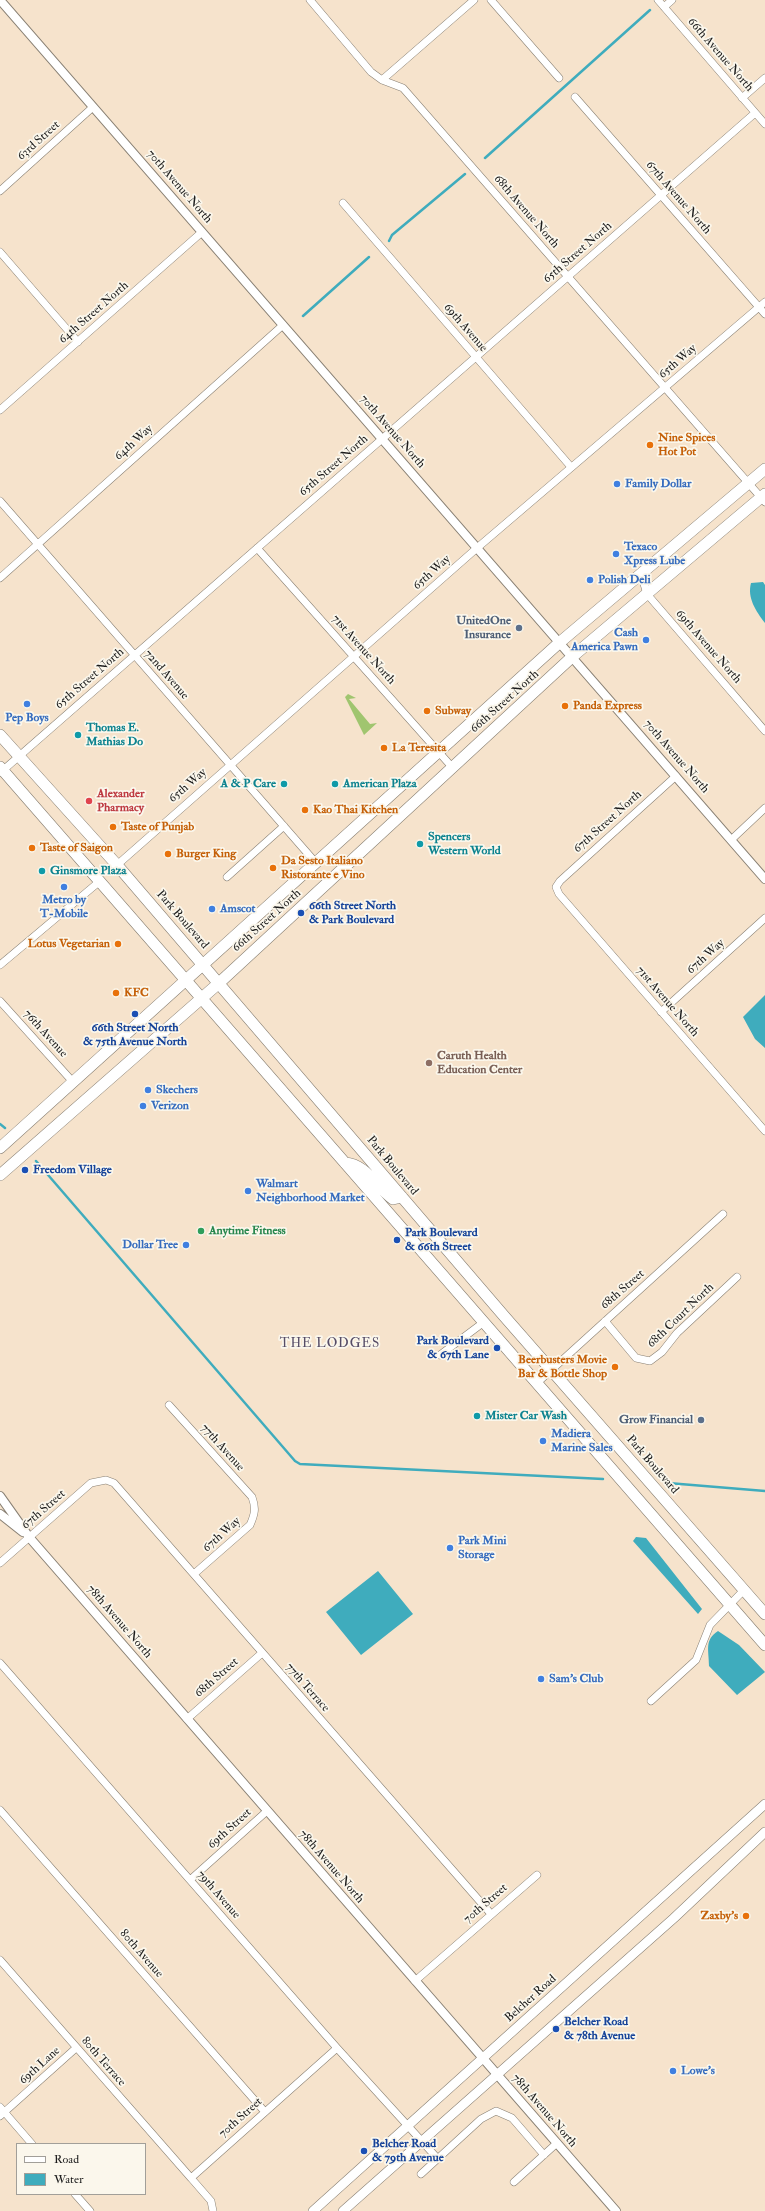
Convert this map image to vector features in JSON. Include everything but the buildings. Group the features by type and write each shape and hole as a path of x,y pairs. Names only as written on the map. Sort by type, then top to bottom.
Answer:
{"main road":[{"name":"66th Street North","path":"0,1148 187,981 559,643 765,469"},
{"name":"66th Street North","path":"0,1175 219,983 572,657 764,498"},
{"name":"Park Boulevard","path":"0,735 117,865 402,1197 765,1614"},
{"path":"1,770 100,881 201,999 765,1645"},
{"path":"345,1163 354,1163 362,1168 383,1192 393,1199 402,1197"},
{"name":"Belcher Road","path":"313,2211 765,1804"},
{"path":"343,2211 674,1918 765,1832"}],"street":[{"name":"70th Avenue North","path":"0,0 765,879"},
{"name":"68th Avenue North","path":"310,0 371,72 382,80 403,88 748,483 764,498"},
{"path":"382,80 474,0"},
{"path":"491,0 559,78"},
{"name":"66th Avenue North","path":"658,0 765,124"},
{"path":"664,7 672,0"},
{"path":"742,98 765,78"},
{"name":"67th Avenue North","path":"574,96 765,314"},
{"name":"63rd Street","path":"0,191 92,107"},
{"name":"65th Street North","path":"1,770 19,756 755,113"},
{"name":"69th Avenue","path":"344,203 571,467"},
{"name":"64th Street North","path":"0,410 202,232"},
{"path":"0,252 78,342"},
{"name":"65th Way","path":"117,865 477,548 765,302"},
{"name":"64th Way","path":"0,578 283,325"},
{"name":"72nd Avenue","path":"0,502 316,863"},
{"name":"71st Avenue North","path":"257,548 452,767"},
{"name":"69th Avenue North","path":"641,574 647,594 765,731"},
{"name":"67th Street North","path":"556,887 560,881 676,776"},
{"path":"732,840 765,808"},
{"path":"227,877 284,826"},
{"path":"0,964 20,949 100,881"},
{"name":"71st Avenue North","path":"556,887 559,894 765,1131"},
{"name":"67th Way","path":"661,1012 765,918"},
{"name":"76th Avenue","path":"0,1001 74,1082"},
{"name":"68th Street","path":"537,1383 723,1214"},
{"name":"68th Court North","path":"604,1321 636,1358 650,1361 662,1352 678,1333 737,1277"},
{"path":"440,1355 484,1322"},
{"name":"77th Avenue","path":"169,1405 252,1497 255,1507"},
{"name":"67th Street","path":"0,1563 91,1484 106,1480"},
{"name":"77th Terrace","path":"106,1480 119,1487 262,1653 491,1914"},
{"name":"78th Avenue North","path":"0,1496 29,1537 616,2211"},
{"name":"67th Way","path":"194,1574 250,1525 254,1517 255,1507"},
{"name":"78th Avenue North","path":"0,1514 29,1537"},
{"path":"651,1701 696,1660 710,1625 744,1590"},
{"name":"68th Street","path":"187,1719 262,1653"},
{"name":"79th Avenue","path":"0,1663 338,2048 438,2159"},
{"name":"80th Avenue","path":"0,1810 264,2112"},
{"name":"69th Street","path":"190,1880 267,1811"},
{"name":"70th Street","path":"415,1982 537,1875"},
{"name":"80th Terrace","path":"0,1960 191,2178"},
{"name":"69th Lane","path":"1,2112 76,2048"},
{"name":"70th Street","path":"191,2178 338,2048"},
{"path":"421,2174 481,2119 496,2111 512,2118 544,2155"},
{"path":"1,2112 31,2143"},
{"path":"514,2182 557,2143"},
{"path":"191,2178 211,2201 213,2211"},
{"path":"76,2195 90,2211"}],"green space":[{"path":"348,694 356,698 349,699 370,724 377,723 364,735 345,697"}],"water":[{"path":"763,582 765,585 765,623 753,604 750,594 751,583"},
{"path":"765,995 765,1048 755,1039 743,1017"},
{"path":"636,1537 646,1538 702,1609 698,1614 633,1541"},
{"path":"378,1571 413,1614 361,1655 326,1612"},
{"path":"718,1631 739,1645 765,1672 737,1695 709,1666 709,1642"}],"waterway":[{"path":"485,158 650,10"},
{"path":"389,241 392,235 465,174"},
{"path":"303,316 369,257"},
{"path":"0,1124 5,1128"},
{"path":"36,1161 295,1461 300,1464 603,1479"},
{"path":"668,1483 765,1491"}],"place":[{"name":"Nine Spices Hot Pot","path":"650,445"},
{"name":"Family Dollar","path":"617,484"},
{"name":"Texaco Xpress Lube","path":"616,554"},
{"name":"Polish Deli","path":"590,580"},
{"name":"UnitedOne Insurance","path":"519,628"},
{"name":"Cash America Pawn","path":"646,640"},
{"name":"Pep Boys","path":"27,704"},
{"name":"Panda Express","path":"565,706"},
{"name":"Subway","path":"427,711"},
{"name":"Thomas E. Mathias Do","path":"78,735"},
{"name":"La Teresita","path":"384,748"},
{"name":"A & P Care","path":"284,784"},
{"name":"American Plaza","path":"335,784"},
{"name":"Alexander Pharmacy","path":"89,801"},
{"name":"Kao Thai Kitchen","path":"305,810"},
{"name":"Taste of Punjab","path":"113,827"},
{"name":"Spencers Western World","path":"420,844"},
{"name":"Taste of Saigon","path":"32,848"},
{"name":"Burger King","path":"168,854"},
{"name":"Da Sesto Italiano Ristorante e Vino","path":"273,868"},
{"name":"Ginsmore Plaza","path":"42,871"},
{"name":"Metro by T-Mobile","path":"64,887"},
{"name":"Amscot","path":"212,909"},
{"name":"66th Street North & Park Boulevard","path":"301,913"},
{"name":"Lotus Vegetarian","path":"118,944"},
{"name":"KFC","path":"116,993"},
{"name":"66th Street North & 75th Avenue North","path":"135,1014"},
{"name":"Caruth Health Education Center","path":"429,1063"},
{"name":"Skechers","path":"148,1090"},
{"name":"Verizon","path":"143,1106"},
{"name":"Freedom Village","path":"25,1170"},
{"name":"Walmart Neighborhood Market","path":"248,1191"},
{"name":"Anytime Fitness","path":"201,1231"},
{"name":"Park Boulevard & 66th Street","path":"397,1240"},
{"name":"Dollar Tree","path":"186,1245"},
{"name":"Park Boulevard & 67th Lane","path":"497,1348"},
{"name":"Beerbusters Movie Bar & Bottle Shop","path":"615,1367"},
{"name":"Mister Car Wash","path":"477,1416"},
{"name":"Grow Financial","path":"701,1420"},
{"name":"Madiera Marine Sales","path":"543,1441"},
{"name":"Park Mini Storage","path":"450,1548"},
{"name":"Sam's Club","path":"541,1679"},
{"name":"Zaxby's","path":"746,1916"},
{"name":"Belcher Road & 78th Avenue","path":"556,2029"},
{"name":"Lowe's","path":"673,2071"},
{"name":"Belcher Road & 79th Avenue","path":"364,2151"}],"district":[{"name":"THE LODGES","path":"330,1344"}]}
